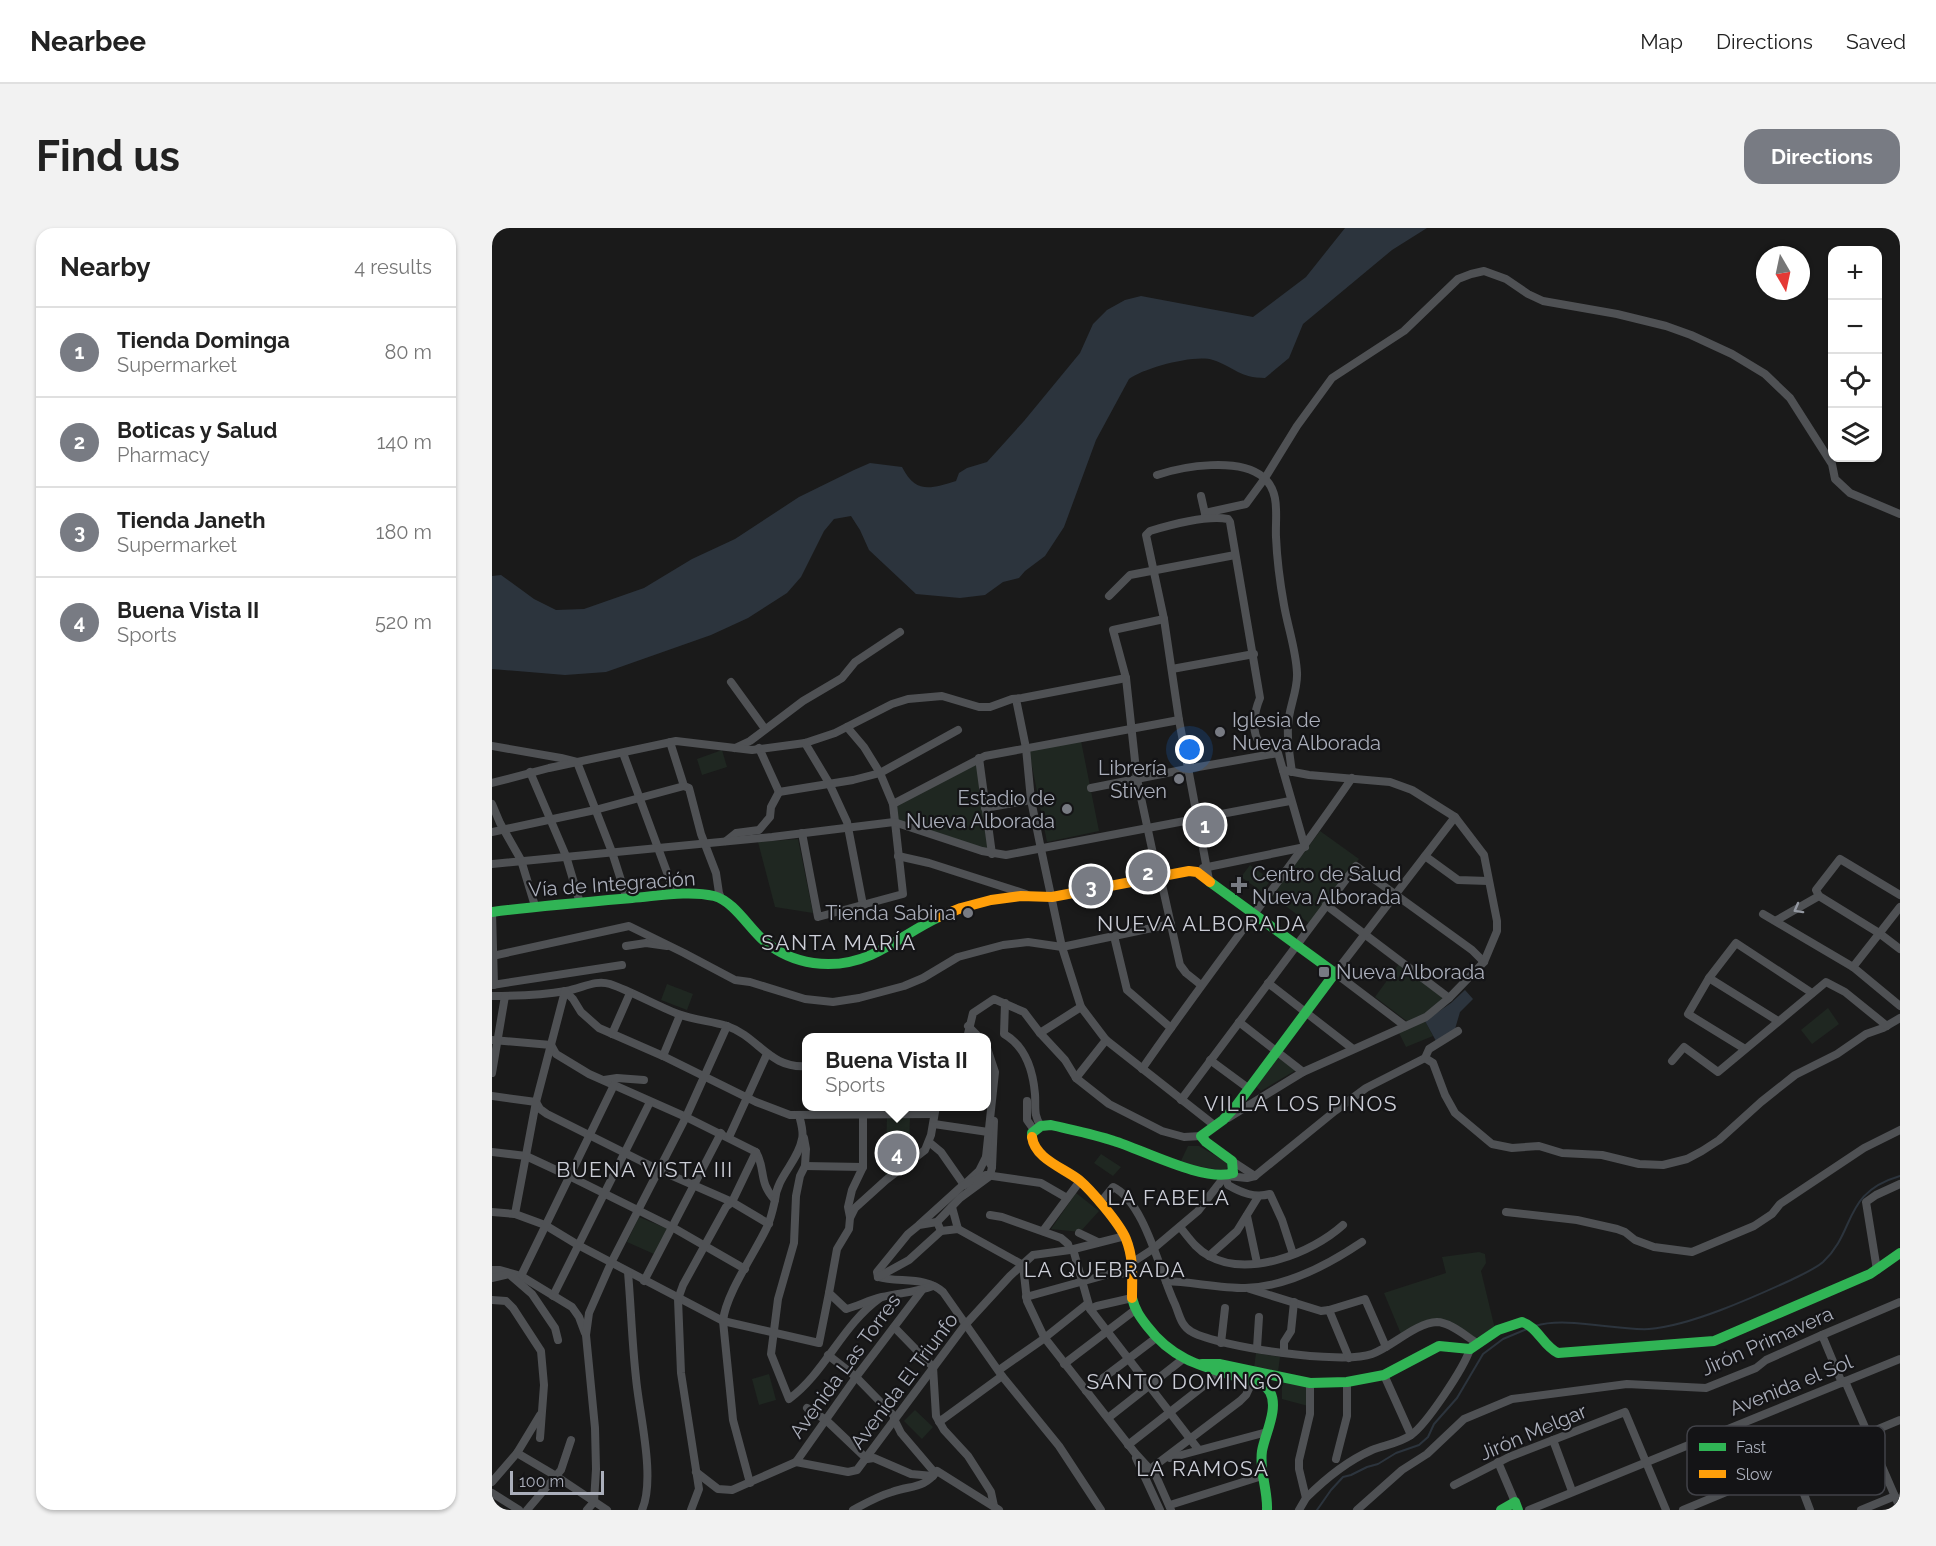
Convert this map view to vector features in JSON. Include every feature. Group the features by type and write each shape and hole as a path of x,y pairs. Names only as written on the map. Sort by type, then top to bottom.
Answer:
{"main road":[{"name":"Vía de Integración","path":"492,912 675,894 722,898 775,951 788,958 829,964 867,958 923,926 956,911 1000,898 1031,895 1052,897 1202,869"},
{"path":"1202,869 1209,880 1335,974 1248,1088 1219,1122 1201,1136 1232,1161 1233,1173 1225,1176 1182,1168 1145,1151 1112,1140 1051,1125 1037,1128 1032,1137 1033,1143 1042,1156 1080,1181 1125,1236 1133,1262 1132,1298 1135,1310 1156,1338 1194,1365 1253,1380 1263,1384 1271,1394 1272,1409 1262,1446 1262,1476 1268,1510"},
{"path":"1194,1365 1219,1364 1310,1383 1347,1382 1384,1375 1439,1346 1474,1346 1508,1326 1520,1322 1531,1327 1549,1347 1558,1353 1706,1343 1877,1270 1900,1253"},
{"path":"1501,1510 1516,1506"}],"street":[{"path":"1305,847 1202,869 1164,620 1146,535 1150,531 1246,504 1297,426 1332,378 1404,331 1458,279 1482,271 1506,279 1543,301 1617,314 1666,326 1732,354 1765,374 1790,398 1832,464 1835,479 1850,493 1900,514"},
{"path":"1157,475 1219,465 1251,469 1265,478 1276,499 1276,538 1284,605 1297,674 1288,727 1292,772"},
{"path":"1201,496 1205,517"},
{"path":"1205,517 1228,519 1230,522 1260,698 1255,711 1255,727 1260,744 1269,749 1271,753"},
{"path":"1109,596 1130,575 1235,555"},
{"path":"1164,620 1113,630 1126,678 1137,779 1158,877 1161,880 1180,965 1201,985"},
{"path":"734,748 750,741 803,701 842,678 855,662 900,632"},
{"path":"1172,669 1254,654"},
{"path":"492,783 530,772 676,741 734,748 806,743 908,699 942,696 979,707 990,706 1126,678"},
{"path":"731,682 765,729"},
{"path":"1016,699 1026,748 1031,800 1041,849 1062,947 1081,1007 1106,1040 1181,1100 1219,1122 1303,1072 1426,1017 1449,998 1484,962 1497,931 1484,855 1455,817 1402,786 1390,782 1283,770"},
{"path":"893,804 979,758 1179,720"},
{"path":"802,833 818,917 903,894 893,804 880,773 864,747 847,727"},
{"path":"779,792 853,780 880,773 958,730"},
{"path":"670,742 684,786"},
{"path":"806,743 829,783 849,828 863,905"},
{"path":"492,746 577,762"},
{"path":"759,748 779,792"},
{"path":"623,753 675,894"},
{"path":"1091,789 1278,753 1305,847"},
{"path":"979,758 992,854"},
{"path":"577,762 612,852 627,899"},
{"path":"530,772 566,856 580,903"},
{"path":"1142,1069 1253,913 1305,847 1352,778"},
{"path":"492,832 595,810 684,786 689,788 722,898"},
{"path":"725,841 736,833 759,830 770,817 771,807 779,792"},
{"path":"985,808 1031,800"},
{"path":"492,864 894,822 992,854 1006,855 1290,801"},
{"path":"492,804 500,824 505,828 521,860 535,906"},
{"path":"1405,1026 1335,974 1455,817"},
{"path":"898,856 929,863 1031,895"},
{"path":"1425,856 1458,880 1488,881"},
{"path":"1900,896 1840,859 1816,890 1819,896 1879,933 1900,949"},
{"path":"1181,1100 1356,866 1472,950 1484,962"},
{"path":"1777,920 1819,896"},
{"path":"1326,905 1449,998"},
{"path":"1853,967 1900,907"},
{"path":"492,912 493,985 622,965"},
{"path":"1763,914 1777,920 1853,967 1900,1006"},
{"path":"493,956 628,926 735,980 750,982 805,999 833,1002 859,998 904,986 923,978 958,957 982,950 1028,942 1062,947 1171,924"},
{"path":"1114,936 1127,990 1171,1028"},
{"path":"626,946 646,943 671,947"},
{"path":"1745,1049 1688,1014 1709,978 1736,943 1812,993"},
{"path":"1709,978 1778,1021"},
{"path":"1672,1061 1684,1047 1718,1072 1826,982 1845,992 1887,1026"},
{"path":"492,996 566,991 595,983 604,983 680,1015 727,1026 747,1036 767,1054 788,1065 802,1066"},
{"path":"1268,983 1353,1049"},
{"path":"566,991 590,1022 612,1035 663,1056 769,1108 790,1115 877,1111"},
{"path":"515,1214 536,1102 566,991"},
{"path":"612,1035 630,993"},
{"path":"492,1073 495,1040 505,996"},
{"path":"967,1033 973,1013 986,1002 994,999 1005,1003 1024,1012 1065,1060 1076,1078 1109,1104 1153,1127 1184,1137 1201,1136"},
{"path":"1005,1003 1004,1034 1015,1042 1029,1065 1034,1085 1037,1128"},
{"path":"1040,1033 1081,1007"},
{"path":"663,1056 680,1015"},
{"path":"1425,1058 1433,1063 1445,1095 1455,1113 1492,1144 1512,1148 1539,1146 1562,1153 1602,1155 1639,1164 1663,1166 1687,1159 1702,1151 1719,1140 1795,1075 1837,1054 1866,1034 1900,1018"},
{"path":"1239,1022 1303,1072"},
{"path":"587,1510 594,1502 596,1469 595,1428 586,1335 589,1313 611,1263 686,1117 727,1026"},
{"path":"968,1026 975,1033"},
{"path":"1225,1176 1247,1178 1255,1176 1366,1088 1425,1058 1429,1049 1458,1031"},
{"path":"495,1040 551,1045"},
{"path":"1076,1078 1106,1040"},
{"path":"551,1045 556,1054 603,1080 721,1133 756,1152 759,1156 763,1182 775,1200"},
{"path":"729,1137 767,1054"},
{"path":"919,1225 937,1222 991,1172 997,1079 991,1060"},
{"path":"1210,1060 1248,1088"},
{"path":"991,1084 995,1072"},
{"path":"603,1080 617,1078 644,1080"},
{"path":"521,1276 614,1085"},
{"path":"492,1096 536,1102"},
{"path":"1027,1101 1027,1120 1037,1128"},
{"path":"536,1102 547,1114 659,1170 732,1202 769,1224"},
{"path":"553,1296 650,1102"},
{"path":"850,1218 855,1208 925,1150 929,1142 935,1111"},
{"path":"879,1277 880,1267 908,1234 979,1171 986,1157 988,1111"},
{"path":"492,1212 515,1214 545,1226 644,1281 723,1321 819,1342 837,1249 849,1229 848,1207 852,1190 863,1167 863,1113"},
{"path":"799,1115 806,1149 805,1166 800,1176 796,1196 794,1243 778,1299 771,1354 789,1400 804,1386 864,1309 880,1298"},
{"path":"933,1124 988,1132"},
{"path":"1506,1212 1577,1220 1617,1229 1635,1240 1654,1247 1692,1252 1754,1226 1772,1214 1780,1204 1864,1148 1900,1130"},
{"path":"644,1281 721,1133"},
{"path":"750,1483 733,1420 724,1312 769,1224 776,1192 786,1170 797,1157 803,1137"},
{"path":"929,1142 941,1152 964,1185"},
{"path":"492,1152 526,1156 672,1227 745,1269"},
{"path":"692,1510 699,1489 681,1373 678,1299 683,1285 726,1207 732,1202 756,1152"},
{"path":"986,1157 991,1172"},
{"path":"1232,1161 1255,1176"},
{"path":"805,1166 863,1167"},
{"path":"964,1185 991,1172 1041,1183 1067,1198"},
{"path":"1225,1176 1228,1185 1240,1191 1258,1197 1270,1194 1282,1220 1293,1254"},
{"path":"1133,1262 1198,1211 1225,1176"},
{"path":"1043,1231 1080,1181"},
{"path":"1877,1270 1866,1202 1900,1184"},
{"path":"1100,1203 1113,1187 1121,1190 1140,1218 1170,1295 1185,1327 1191,1332 1221,1342 1257,1348 1317,1357 1349,1358 1371,1355 1420,1328 1437,1322 1453,1328 1474,1346 1462,1368 1424,1422 1412,1435 1358,1457 1321,1483 1306,1498 1299,1510"},
{"path":"1209,1256 1237,1231 1258,1197"},
{"path":"952,1207 958,1229"},
{"path":"990,1215 1043,1231 1061,1238 1068,1244 1082,1281 1088,1307 1198,1449"},
{"path":"1247,1216 1257,1263"},
{"path":"937,1222 941,1231"},
{"path":"1180,1227 1192,1243 1209,1256 1237,1264 1257,1263 1293,1254 1332,1235 1343,1225"},
{"path":"879,1277 909,1260 941,1231 958,1229 1023,1264"},
{"path":"1079,1233 1098,1242"},
{"path":"1023,1264 1033,1255 1071,1250 1125,1236"},
{"path":"1246,1288 1275,1283 1318,1268 1362,1242"},
{"path":"1023,1264 1026,1298 1034,1320 1044,1337 1128,1445 1152,1468 1171,1508 1262,1476"},
{"name":"Avenida El Triunfo","path":"796,1462 853,1472 867,1459 965,1325 1023,1264"},
{"path":"492,1270 500,1270 508,1274 532,1294 555,1328 558,1340"},
{"path":"628,1272 636,1378 648,1482 647,1498 642,1510"},
{"path":"1026,1298 1113,1273 1133,1274"},
{"path":"492,1278 508,1274 521,1276 572,1307 586,1335"},
{"path":"879,1277 888,1280 921,1282 943,1292 1000,1373 1059,1446 1101,1510"},
{"path":"1166,1281 1246,1288 1321,1311 1365,1299 1386,1347"},
{"path":"829,1293 846,1309 880,1298 933,1286"},
{"name":"Avenida Las Torres","path":"796,1462 856,1377 922,1290"},
{"path":"939,1422 1044,1337 1088,1307 1132,1298"},
{"path":"492,1300 506,1301 513,1308 541,1351 544,1385 540,1438"},
{"path":"1284,1352 1284,1342 1291,1331 1294,1302"},
{"name":"Jirón Primavera","path":"1357,1510 1402,1470 1427,1454 1458,1423 1497,1404 1512,1399 1627,1384 1706,1388 1756,1368 1766,1360 1900,1302"},
{"path":"1221,1342 1225,1308"},
{"path":"1064,1364 1135,1310"},
{"path":"1329,1310 1349,1358"},
{"path":"1257,1348 1259,1317"},
{"path":"894,1327 933,1366 934,1400 939,1422 968,1456 990,1492 996,1508"},
{"path":"1822,1335 1863,1426"},
{"path":"1086,1392 1156,1338"},
{"path":"828,1356 856,1377 895,1418 901,1433 935,1473 996,1508"},
{"path":"1108,1418 1183,1359"},
{"name":"Avenida el Sol","path":"1734,1426 1900,1359"},
{"path":"1128,1445 1220,1373"},
{"path":"1384,1375 1412,1435"},
{"path":"1152,1468 1240,1401 1246,1395 1253,1380"},
{"path":"1336,1459 1347,1416 1347,1382"},
{"path":"1306,1498 1299,1460 1310,1413 1310,1383"},
{"path":"807,1408 826,1420 867,1459 874,1458 911,1474 935,1473"},
{"path":"492,1482 517,1453 542,1411"},
{"name":"Jirón Melgar","path":"1454,1485 1498,1462 1625,1412 1646,1462"},
{"path":"1885,1426 1900,1420"},
{"path":"1152,1468 1169,1458 1267,1431"},
{"path":"528,1510 561,1470 571,1440"},
{"path":"1553,1440 1572,1491"},
{"name":"Avenida el Sol","path":"1529,1510 1687,1445"},
{"path":"517,1453 607,1510"},
{"path":"1135,1453 1160,1510"},
{"path":"696,1472 718,1489 732,1490 796,1462"},
{"path":"1498,1462 1516,1506"},
{"path":"1646,1462 1666,1510"},
{"path":"854,1510 894,1491 924,1484 935,1473"},
{"path":"1885,1474 1900,1508"},
{"path":"492,1493 519,1510"},
{"path":"1683,1510 1719,1495"},
{"path":"1804,1495 1810,1510"},
{"path":"1861,1510 1895,1496"}],"shaded area":[{"path":"1345,228 1427,228 1392,250 1303,324 1289,358 1265,378 1249,376 1213,360 1194,359 1170,363 1129,379 1096,440 1064,527 1045,556 1019,578 1003,582 985,595 960,598 916,594 869,550 851,516 834,519 824,531 801,577 787,593 748,618 711,635 606,672 565,675 492,669 492,576 501,575 534,599 556,610 584,609 644,588 692,559 735,539 799,497 870,463 902,467 913,482 924,487 956,481 959,473 967,468 987,462 1024,421 1080,353 1093,324 1107,310 1125,300 1141,296 1253,317 1306,277"},
{"name":"Estadio de Nueva Alborada","path":"1081,741 1099,831 1047,842 1029,751"},
{"path":"722,750 727,767 702,775 697,759"},
{"path":"977,764 988,850 897,820 897,805"},
{"path":"1320,831 1359,859 1310,924 1272,896"},
{"path":"798,839 813,913 775,907 758,842"},
{"path":"1250,865 1271,880 1262,892 1241,877"},
{"path":"1399,964 1444,998 1424,1014 1408,1022 1375,997"},
{"path":"667,984 693,994 687,1010 661,1000"},
{"path":"1465,990 1473,999 1460,1012 1455,1029 1436,1041 1425,1021"},
{"path":"1828,1008 1839,1024 1812,1044 1801,1030"},
{"path":"1425,1021 1433,1036 1406,1047 1399,1033"},
{"path":"1279,1057 1296,1070 1261,1091 1256,1087"},
{"path":"887,1117 910,1117 906,1160 885,1178"},
{"path":"1188,1146 1199,1146 1228,1163 1226,1171 1180,1163"},
{"path":"1101,1154 1121,1167 1113,1176 1094,1163"},
{"path":"1076,1193 1099,1211 1080,1232 1051,1229"},
{"path":"639,1217 668,1229 654,1254 627,1242"},
{"path":"1479,1252 1485,1254 1486,1263 1481,1271 1495,1329 1476,1338 1442,1319 1401,1334 1384,1293 1446,1273 1442,1257"},
{"path":"1256,1353 1280,1357 1278,1372 1254,1368"},
{"path":"769,1374 776,1400 759,1405 752,1379"},
{"path":"1282,1381 1306,1387 1308,1406 1282,1399"},
{"path":"915,1410 933,1427 922,1439 904,1421"}],"waterway":[{"path":"1535,1326 1547,1323 1576,1323 1649,1329 1702,1317 1741,1302 1799,1276 1823,1262 1834,1250 1859,1202 1881,1183 1900,1176"},
{"path":"1317,1510 1343,1477 1419,1445 1428,1437 1434,1424 1457,1398 1483,1354 1503,1339 1527,1329"}],"traffic: fast":[{"path":"1032,1137 1032,1133 1041,1126 1051,1125 1126,1145 1191,1170 1221,1175 1233,1173 1232,1161 1201,1136 1223,1120 1236,1106 1335,973 1210,882"},
{"path":"492,912 673,894 704,894 727,903 761,938 786,955 799,960 828,964 857,960 871,955 939,917"},
{"path":"1202,1364 1219,1364 1310,1383 1347,1382 1384,1375 1439,1346 1470,1349 1498,1330 1522,1322 1528,1324 1548,1346 1558,1353 1714,1341 1870,1274 1900,1253"},
{"path":"1132,1298 1147,1326 1177,1354 1199,1365 1260,1383 1270,1392 1273,1406 1261,1458 1267,1510"},
{"path":"1501,1510 1515,1502 1518,1510"}],"traffic: slow":[{"path":"939,917 991,900 1021,896 1052,897 1189,871 1197,872 1210,882"},
{"path":"1032,1137 1038,1151 1079,1180 1105,1208 1123,1233 1129,1246 1132,1298"}],"place":[{"name":"Iglesia de Nueva Alborada","path":"1220,732"},
{"name":"Librería Stiven","path":"1179,779"},
{"name":"Estadio de Nueva Alborada","path":"1067,809"},
{"name":"Tienda Dominga","path":"1205,825"},
{"name":"Boticas y Salud","path":"1148,872"},
{"name":"Centro de Salud Nueva Alborada","path":"1239,885"},
{"name":"Tienda Janeth","path":"1091,886"},
{"name":"Tienda Sabina","path":"968,913"},
{"name":"Nueva Alborada","path":"1324,972"},
{"name":"Buena Vista II","path":"897,1153"}],"district":[{"name":"NUEVA ALBORADA","path":"1202,924"},
{"name":"SANTA MARÍA","path":"839,943"},
{"name":"VILLA LOS PINOS","path":"1301,1104"},
{"name":"BUENA VISTA III","path":"645,1170"},
{"name":"LA FABELA","path":"1169,1198"},
{"name":"LA QUEBRADA","path":"1105,1270"},
{"name":"SANTO DOMINGO","path":"1185,1382"},
{"name":"LA RAMOSA","path":"1203,1469"}]}
